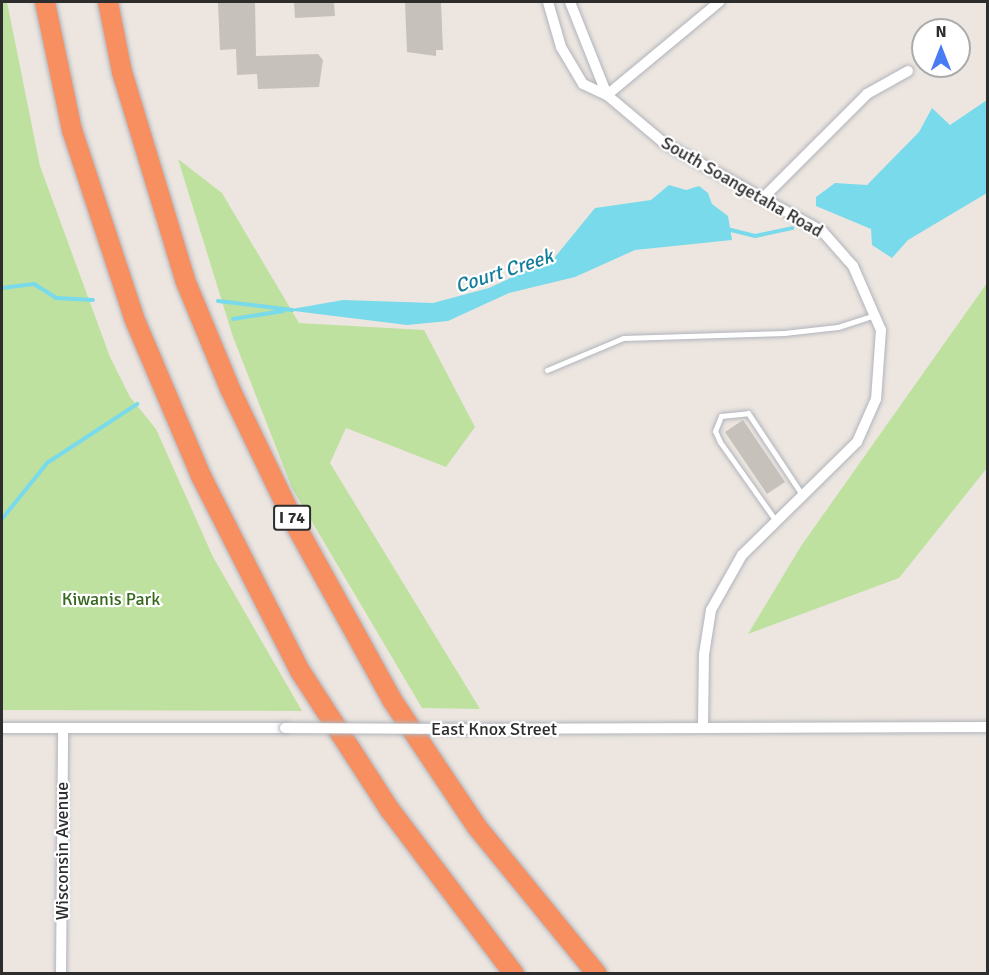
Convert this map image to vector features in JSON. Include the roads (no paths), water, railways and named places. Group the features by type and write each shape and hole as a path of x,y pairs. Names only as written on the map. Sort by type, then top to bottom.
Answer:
{"highway":[{"path":"45,2 72,130 134,318 201,476 300,671 390,810 514,974"},
{"name":"I 74","path":"108,2 122,72 185,280 231,392 295,524 392,700 477,827 597,974"},
{"path":"118,2 122,72"}],"street":[{"name":"South Soangetaha Road","path":"548,2 572,68 583,84 607,95 664,144 765,196 838,246 877,315 881,364 868,423 843,459 742,555 711,610 704,654 703,728"},
{"name":"South Soangetaha Road","path":"570,2 607,95"},
{"path":"607,95 719,2"},
{"path":"765,196 867,94 908,71"},
{"name":"East Knox Street","path":"2,728 987,727"},
{"name":"Wisconsin Avenue","path":"62,974 63,729"}],"lane":[{"path":"548,370 623,338 784,333 838,327 877,315"},
{"path":"776,521 720,442 715,431 721,416 748,413 804,497"}],"water":[{"path":"987,100 987,193 908,240 892,258 872,245 871,229 816,206 816,197 835,183 867,185 919,132 932,108 950,125"},
{"path":"669,185 686,190 699,186 708,193 712,204 728,216 732,240 635,250 575,277 509,293 448,321 407,325 286,310 343,300 433,303 489,288 555,257 595,208 651,200"}],"waterway":[{"name":"Court Creek","path":"727,229 755,236 792,228"},
{"name":"Court Creek","path":"2,288 34,284 56,298 93,300"},
{"name":"Court Creek","path":"218,301 292,310"},
{"path":"233,319 283,311"},
{"path":"2,519 47,463 137,404"}],"park label":[{"name":"Kiwanis Park","path":"111,599"}]}
